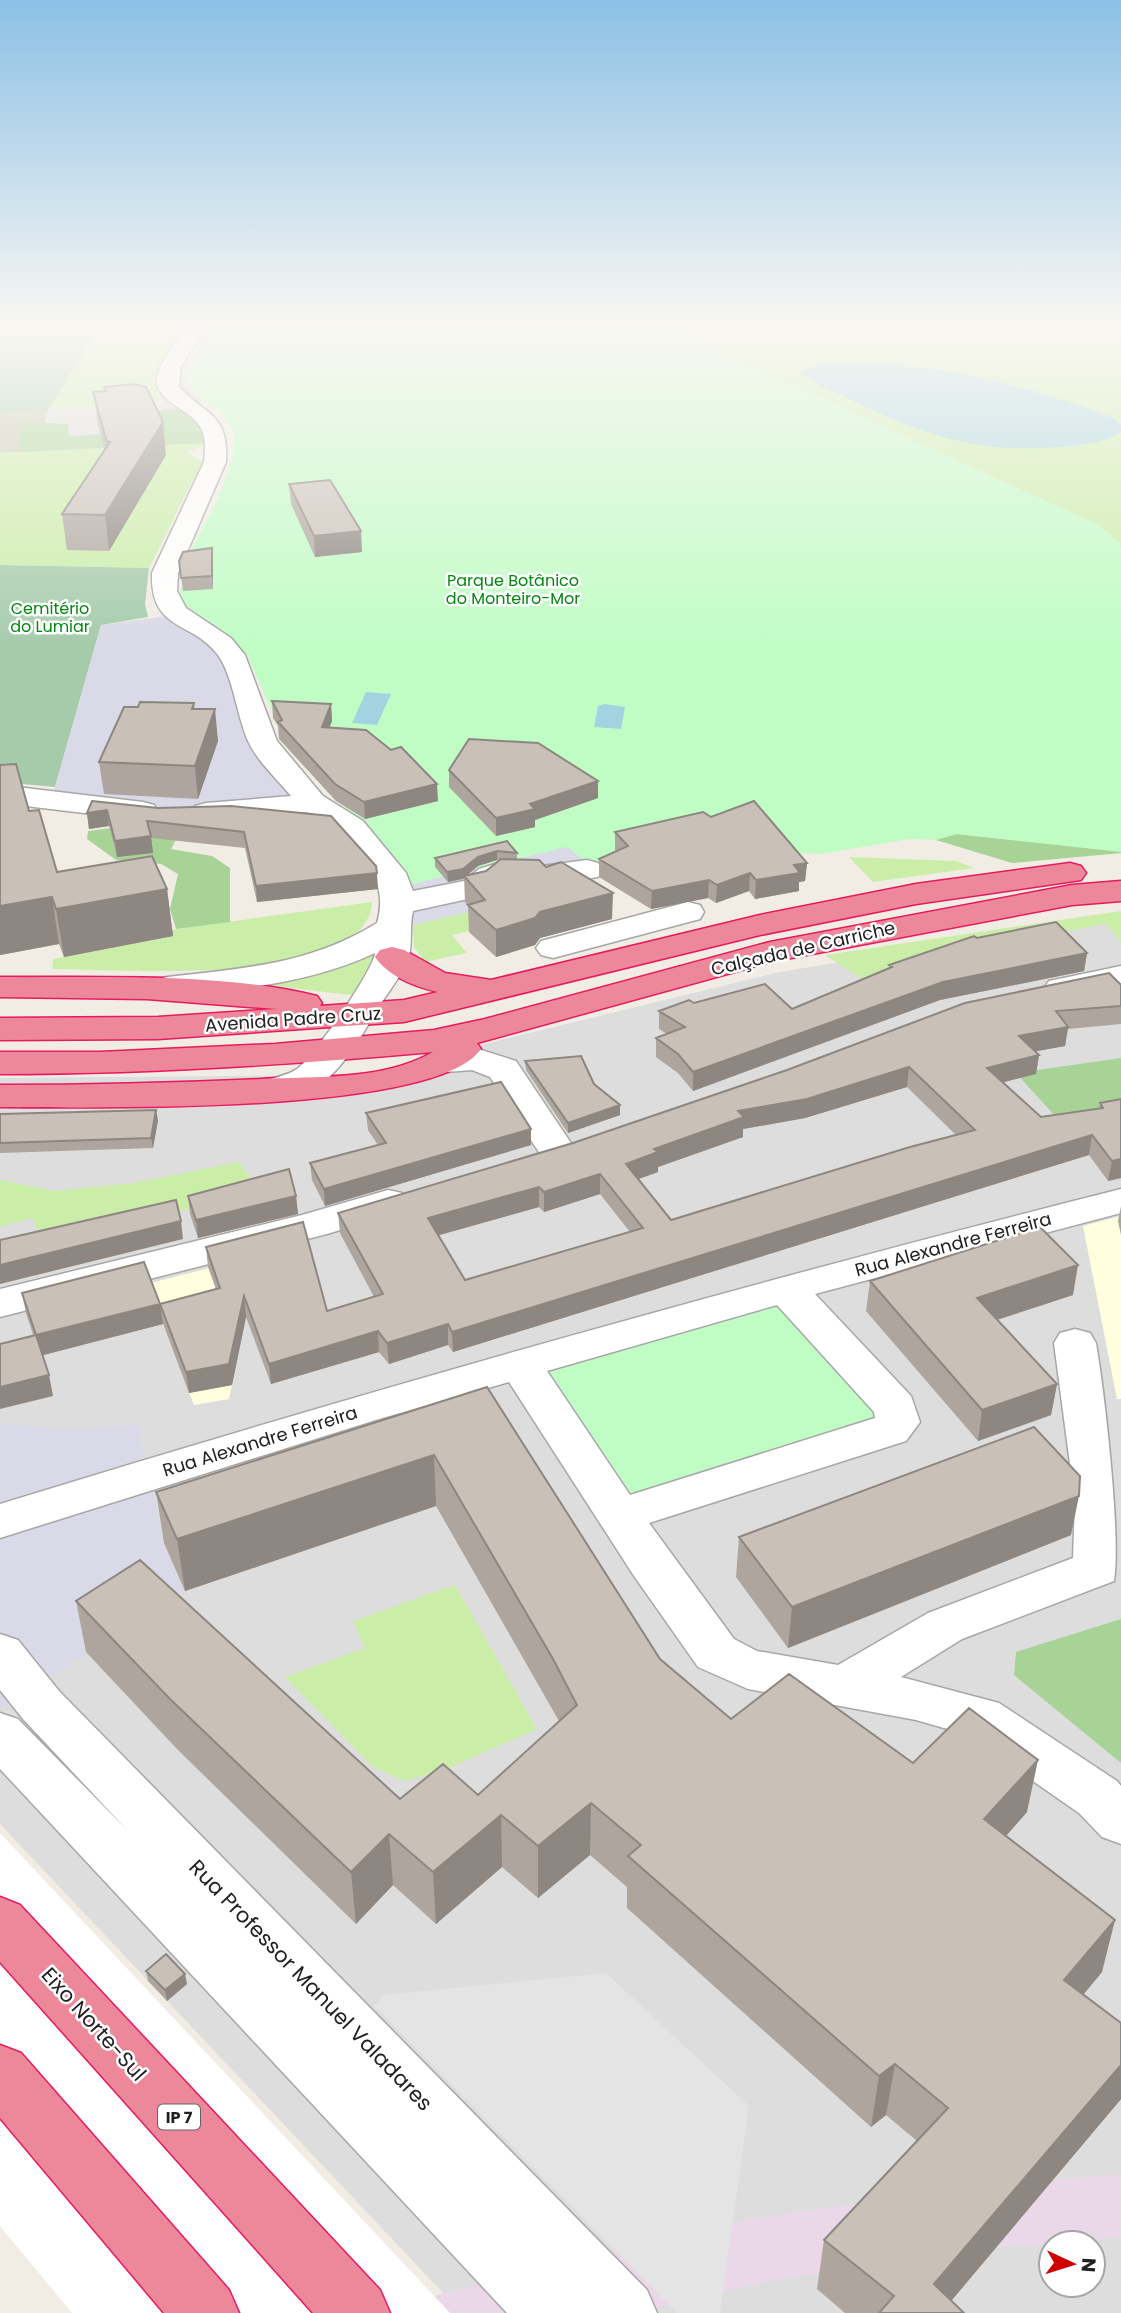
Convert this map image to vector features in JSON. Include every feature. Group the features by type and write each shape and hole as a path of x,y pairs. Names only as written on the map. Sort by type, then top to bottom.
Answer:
{"highway":[{"name":"Calçada de Carriche","path":"581,970 761,925 916,894 1013,878 1121,869"},
{"name":"Calçada de Carriche","path":"490,1029 770,953 880,929 1072,895 1121,891"},
{"path":"979,912 1121,903"},
{"path":"394,929 415,975 452,988 513,987"},
{"name":"Avenida Padre Cruz","path":"0,1029 158,1028 358,1016 404,1011 581,970"},
{"path":"0,987 147,989 260,996 358,1016"},
{"path":"0,1097 353,1086 446,1061 490,1029"},
{"name":"Avenida Padre Cruz","path":"0,1063 100,1063 335,1051 434,1041 490,1029"},
{"name":"Eixo Norte-Sul","path":"0,1922 357,2313"},
{"path":"0,2073 206,2313"}],"street":[{"path":"215,434 217,450 164,573 163,586 175,615 224,645 232,655 263,743 312,802 352,828 396,880 394,929 358,1016 335,1051 312,1075 296,1084 274,1089"},
{"path":"0,794 176,813 247,811 312,802"},
{"path":"147,989 289,973 315,967 368,944 475,888 483,878 500,872 516,871 591,885 646,923"},
{"path":"553,948 688,912"},
{"path":"1033,993 1121,975"},
{"path":"1080,984 1121,993"},
{"path":"446,1061 488,1060 503,1069 558,1152"},
{"path":"519,1163 595,1139"},
{"path":"0,1303 313,1225 416,1194"},
{"name":"Rua Alexandre Ferreira","path":"0,1521 364,1408 786,1289 1121,1201"},
{"path":"620,1515 890,1430 898,1422 895,1407 786,1289"},
{"path":"843,1687 945,1626 1097,1568 1098,1503 1075,1343"},
{"path":"520,1364 716,1653 748,1669 927,1702 981,1718 1098,1797 1121,1821"},
{"name":"Rua Professor Manuel Valadares","path":"0,1654 14,1723 552,2313"},
{"name":"Rua Professor Manuel Valadares","path":"14,1723 616,2310"}],"shaded area":[{"path":"0,434 42,434 38,451 0,453"},
{"path":"68,434 100,434 68,436"},
{"path":"175,615 210,636 263,743 352,828 44,807 55,787 101,625"},
{"path":"567,847 590,865 472,911 413,925 412,884"},
{"path":"1121,916 1121,2313 462,2313 0,1824 0,1078 358,1075 775,973"},
{"path":"1121,1216 1121,1399 1117,1399 1083,1226"},
{"path":"209,1268 237,1349 236,1366 229,1399 194,1405 147,1284"},
{"path":"0,1423 72,1429 138,1425 164,1543 185,1591 0,1709"},
{"path":"606,1973 749,2106 720,2313 677,2313 374,2006 383,1995"},
{"path":"1121,2174 1121,2237 1107,2238 1107,2229 1037,2229 1037,2244 877,2263 765,2282 633,2313 363,2313 749,2219 981,2186"}],"green space":[{"path":"21,434 207,434 212,443 20,452"},
{"name":"Parque Botânico do Monteiro-Mor","path":"233,434 899,434 1098,525 1120,543 1121,551 1121,852 957,834 936,840 910,839 821,854 777,852 623,859 590,865 516,860 412,884 340,801 336,801 283,743 280,737 283,736 247,654 234,642 183,609 180,588 184,588 182,578 178,577 216,502 232,460"},
{"path":"899,434 1121,434 1121,551 1119,543 1098,525"},
{"path":"212,443 186,452 202,462 149,568 0,565 0,453"},
{"name":"Cemitério do Lumiar","path":"0,565 149,568 145,604 148,617 101,625 55,787 0,782"},
{"path":"187,818 171,849 212,856 230,868 230,922 176,929 170,909 178,874 161,864 116,860 87,839 88,831"},
{"path":"1121,825 1121,853 1012,863 936,840 940,836 957,834 1062,845"},
{"path":"849,857 957,861 974,868 873,882"},
{"path":"372,902 360,930 329,950 285,962 179,971 52,969 53,959 173,936 170,930"},
{"path":"1121,911 1121,943 1106,924 974,947 869,983 825,955"},
{"path":"468,912 487,927 452,935 467,953 425,962 414,947 413,925"},
{"path":"372,954 379,959 361,992 351,995 257,984 318,972"},
{"path":"1121,1058 1121,1110 1065,1127 1016,1073"},
{"path":"239,1162 260,1191 46,1244 32,1218 0,1227 0,1180 54,1191 134,1183"},
{"path":"786,1289 899,1415 620,1515 520,1364"},
{"path":"455,1585 537,1729 444,1770 404,1781 372,1766 285,1677 365,1648 353,1621"},
{"path":"1121,1619 1121,1763 1014,1675 1016,1652"}],"water":[{"path":"934,434 1118,434 1083,445 1059,447 990,446"},
{"path":"366,692 391,694 377,725 352,723"},
{"path":"604,704 625,707 621,729 594,727 598,706"}],"pier":[{"path":"0,1833 450,2313 72,2313 0,2226"}],"building":[{"path":"105,434 156,434 105,515 62,514 110,442 107,442"},
{"path":"330,480 361,531 314,536 289,484"},
{"path":"212,548 212,576 181,578 179,561 183,552"},
{"path":"272,701 331,704 322,727 366,730 391,750 401,747 437,784 364,802 335,784 278,722 282,720"},
{"path":"140,702 194,703 192,709 215,709 195,766 99,762 124,707 138,707"},
{"path":"469,739 538,743 598,781 530,804 535,809 496,818 449,770"},
{"path":"16,764 29,811 39,810 57,872 152,856 167,889 56,909 52,897 0,906 0,765"},
{"path":"92,801 158,808 231,806 331,816 376,866 377,873 256,886 244,832 147,821 151,836 115,841 107,810 87,813"},
{"path":"754,801 807,863 794,865 800,873 756,880 750,873 717,885 709,880 652,891 599,859 628,846 615,832 703,812 711,817"},
{"path":"507,841 517,853 497,851 478,857 463,869 447,872 435,858"},
{"path":"501,859 539,860 546,867 561,862 613,893 540,912 535,918 496,930 468,905 485,900 464,876 486,871"},
{"path":"1056,922 1087,953 943,982 693,1072 678,1054 656,1038 685,1027 659,1011 689,1000 694,1003 765,984 792,1009 892,967 889,965 974,936 977,938"},
{"path":"1109,973 1121,985 1121,1006 1056,1011 1068,1027 1019,1036 1039,1055 987,1068 1041,1117 1103,1108 1100,1103 1121,1099 1121,1159 1112,1161 1092,1135 452,1332 448,1324 387,1343 378,1331 269,1364 244,1296 229,1364 186,1372 160,1304 220,1288 206,1247 303,1222 327,1311 383,1294 338,1213 573,1143 787,1070 965,1003","holes":["909,1067 975,1130 910,1147 671,1220 626,1164 658,1152 654,1149 744,1117 738,1111 807,1099","600,1174 643,1228 465,1280 428,1218 539,1187 544,1192"]},
{"path":"581,1056 594,1084 620,1105 568,1123 525,1061"},
{"path":"501,1082 531,1129 324,1189 310,1163 386,1143 366,1113"},
{"path":"156,1110 151,1138 0,1143 0,1114"},
{"path":"289,1169 296,1196 196,1220 188,1196"},
{"path":"176,1200 181,1221 0,1265 0,1240"},
{"path":"1040,1227 1078,1265 977,1298 1057,1384 982,1410 870,1281"},
{"path":"144,1262 160,1304 36,1335 22,1293"},
{"path":"36,1335 49,1375 0,1387 0,1344"},
{"path":"487,1387 660,1659 731,1719 789,1674 913,1763 969,1708 1038,1760 984,1819 1115,1920 1064,1980 1121,2023 1121,2065 934,2284 964,2313 879,2313 894,2296 824,2240 948,2108 895,2064 879,2076 628,1856 641,1845 591,1803 538,1846 501,1815 433,1872 389,1834 351,1872 170,1699 76,1601 140,1560 400,1799 443,1764 478,1795 577,1705 434,1455 177,1539 156,1492"},
{"path":"1034,1427 1080,1476 1079,1496 792,1607 739,1537"},
{"path":"166,1954 185,1974 165,1990 146,1971"}]}
